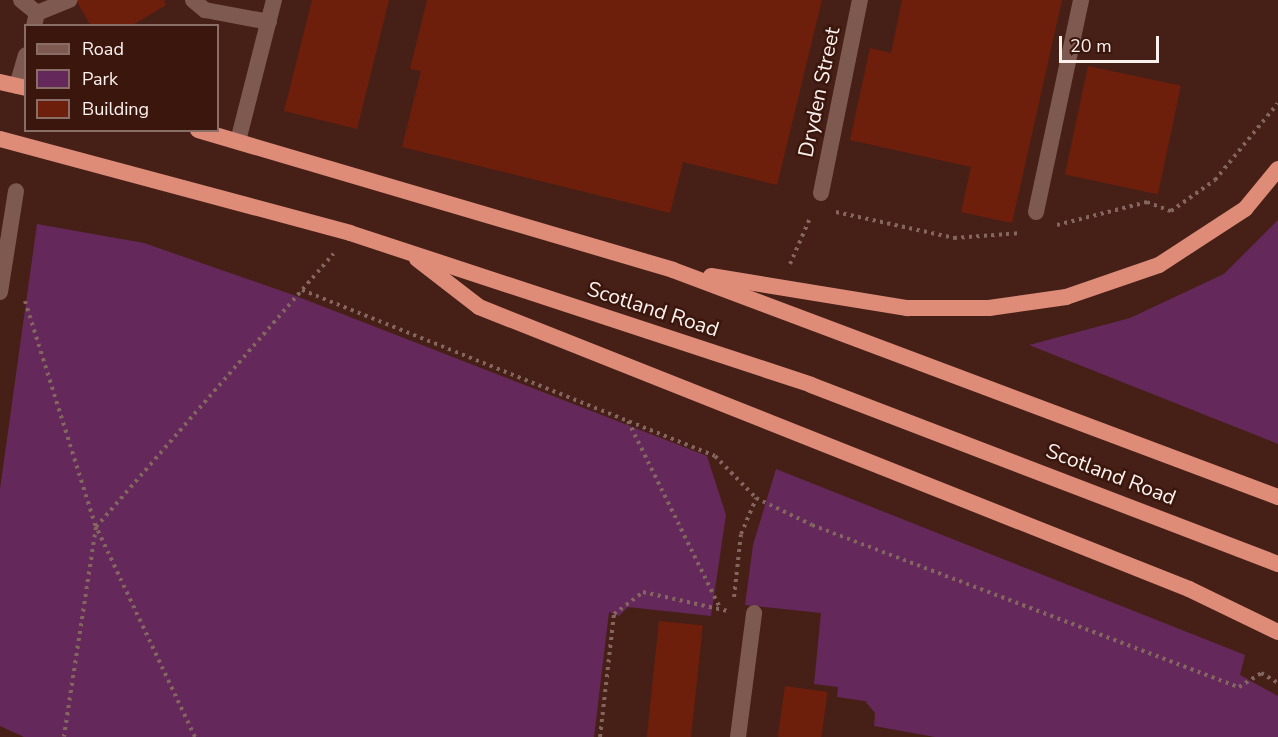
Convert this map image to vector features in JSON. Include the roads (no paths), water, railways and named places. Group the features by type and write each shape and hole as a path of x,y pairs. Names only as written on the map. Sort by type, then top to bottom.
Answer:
{"highway":[{"path":"0,82 21,87"},
{"name":"Scotland Road","path":"205,132 673,270 1278,497"},
{"name":"Scotland Road","path":"0,139 350,233 811,385 1278,564"},
{"path":"673,270 907,309 989,308 1066,297 1159,265 1245,209 1278,169"},
{"path":"408,252 479,308 1189,589 1278,632"}],"street":[{"path":"21,0 35,19 70,0"},
{"path":"193,0 205,10 269,22"},
{"path":"238,141 274,0"},
{"name":"Dryden Street","path":"818,200 860,0"},
{"path":"1036,212 1081,0"},
{"path":"21,87 24,68"},
{"path":"0,292 15,191"},
{"path":"738,737 754,614"}]}
